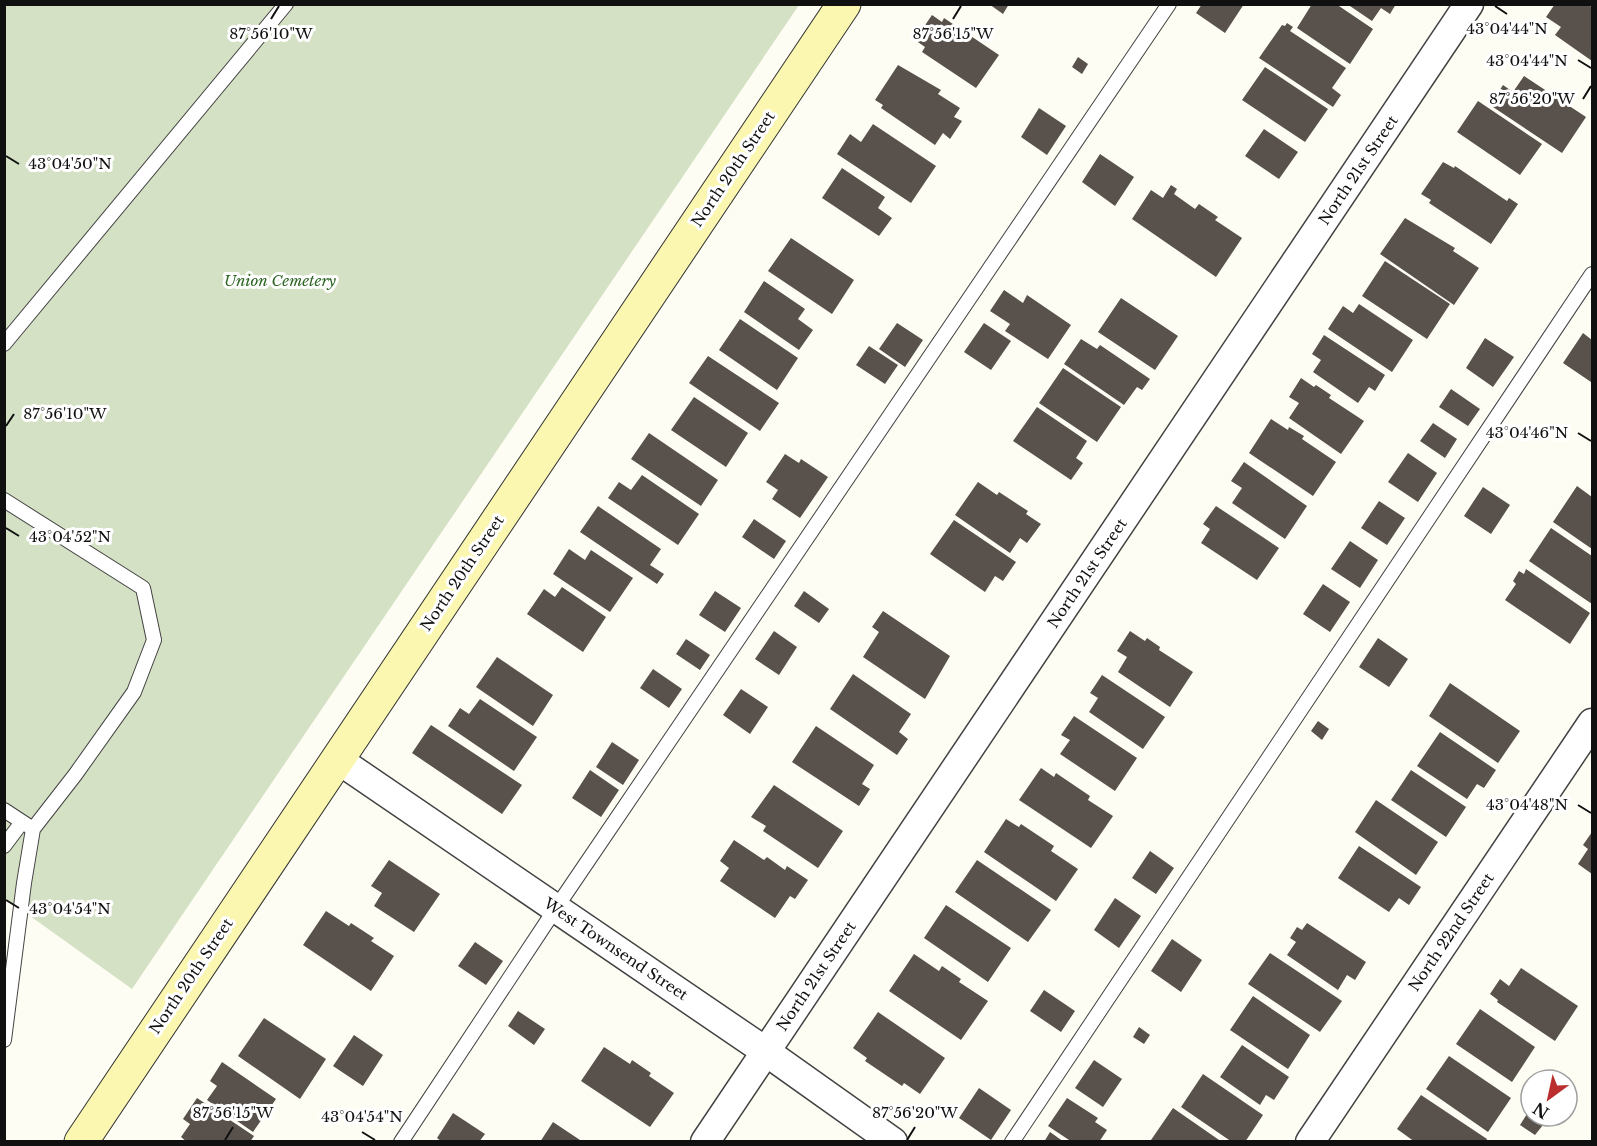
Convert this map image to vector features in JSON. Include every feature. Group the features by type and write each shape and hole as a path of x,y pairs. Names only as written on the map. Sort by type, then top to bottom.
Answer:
{"main road":[{"name":"North 20th Street","path":"81,1142 844,4"}],"street":[{"name":"North 21st Street","path":"705,1142 1469,4"},
{"name":"North 22nd Street","path":"1310,1142 1593,723"},
{"name":"West Townsend Street","path":"337,759 765,1051 893,1142"}],"lane":[{"path":"4,344 286,4"},
{"path":"401,1142 556,908 1169,4"},
{"path":"1012,1142 1593,274"},
{"path":"4,500 143,588 154,640 134,692 75,775 27,826 4,846"},
{"path":"4,810 27,826"},
{"path":"4,1040 24,883 27,826"}],"green space":[{"name":"Union Cemetery","path":"5,5 799,5 132,989 5,898"}],"building":[{"path":"989,4 1009,4 1003,14"},
{"path":"1202,4 1244,4 1225,33 1196,13"},
{"path":"1312,4 1336,4 1373,29 1350,64 1297,28"},
{"path":"1347,4 1396,4 1390,14 1381,8 1372,21"},
{"path":"1555,4 1586,4 1592,7 1592,61 1555,35 1561,27 1546,17"},
{"path":"932,15 942,22 944,18 999,55 976,88 922,52 925,47 915,40"},
{"path":"1287,23 1293,27 1290,31 1346,68 1332,88 1341,95 1333,107 1259,58 1282,25 1285,26"},
{"path":"1078,57 1088,64 1082,74 1072,67"},
{"path":"898,65 941,90 938,94 960,108 954,117 962,121 950,139 943,133 935,145 881,108 883,105 875,100"},
{"path":"1265,67 1328,109 1305,142 1242,100"},
{"path":"1524,76 1586,117 1562,153 1490,105 1503,85 1513,92"},
{"path":"1478,101 1542,144 1520,175 1457,132"},
{"path":"1039,108 1066,126 1047,155 1021,137"},
{"path":"873,124 936,166 911,203 837,154 850,134 861,142"},
{"path":"1264,129 1298,152 1279,179 1245,156"},
{"path":"1100,154 1134,177 1115,206 1082,182"},
{"path":"1443,162 1454,168 1455,166 1507,201 1509,198 1518,204 1491,244 1429,203 1431,200 1421,194"},
{"path":"842,168 885,197 878,208 892,218 879,236 822,198"},
{"path":"1171,185 1177,189 1174,194 1195,209 1199,204 1218,217 1215,220 1242,238 1216,277 1132,219 1151,190 1163,198"},
{"path":"1405,218 1455,248 1453,251 1479,268 1454,305 1380,254"},
{"path":"791,238 854,280 832,314 768,271"},
{"path":"1385,261 1450,304 1427,339 1362,296"},
{"path":"764,281 805,309 798,319 813,330 799,350 744,312"},
{"path":"1004,290 1023,303 1027,295 1071,325 1048,359 1005,331 1010,324 990,311"},
{"path":"1121,298 1178,336 1155,370 1098,332"},
{"path":"1359,304 1413,340 1392,372 1328,329 1343,306 1353,313"},
{"path":"740,319 798,358 777,390 719,350"},
{"path":"897,323 923,340 905,367 879,349"},
{"path":"984,323 1011,341 991,370 964,352"},
{"path":"1583,333 1592,340 1591,382 1563,363"},
{"path":"1324,335 1385,375 1375,391 1369,387 1358,403 1313,372 1321,360 1312,354"},
{"path":"1485,338 1514,357 1493,387 1466,368"},
{"path":"1081,339 1097,349 1100,345 1150,379 1142,390 1137,387 1124,405 1064,364"},
{"path":"869,346 898,365 885,384 856,365"},
{"path":"708,356 779,403 760,431 689,383"},
{"path":"1063,368 1121,407 1097,442 1039,403"},
{"path":"1301,378 1331,395 1329,398 1364,421 1341,454 1289,418 1299,403 1289,397"},
{"path":"1451,389 1480,409 1468,426 1439,407"},
{"path":"694,397 748,433 726,467 671,430"},
{"path":"1037,407 1087,441 1076,458 1083,463 1071,480 1013,441"},
{"path":"1271,419 1288,430 1289,427 1304,436 1302,439 1336,462 1313,496 1249,453"},
{"path":"1433,423 1457,439 1445,458 1420,441"},
{"path":"649,433 718,480 701,506 631,459"},
{"path":"1408,453 1437,473 1418,502 1388,482"},
{"path":"785,454 799,463 801,459 828,477 800,518 772,499 778,490 766,482"},
{"path":"1244,462 1307,506 1285,539 1232,503 1242,488 1231,481"},
{"path":"642,475 699,514 678,545 608,498 619,482 631,490"},
{"path":"978,482 997,495 999,492 1028,511 1026,514 1041,524 1027,543 1020,538 1010,553 955,515"},
{"path":"1577,486 1592,497 1592,549 1553,522"},
{"path":"1483,487 1510,505 1491,534 1464,516"},
{"path":"1379,501 1405,518 1387,545 1361,528"},
{"path":"598,506 661,549 650,565 664,574 657,584 580,532"},
{"path":"1216,506 1279,548 1257,580 1201,543 1210,529 1203,524"},
{"path":"754,519 786,541 774,559 742,537"},
{"path":"954,520 1016,562 1003,581 995,576 985,592 930,554"},
{"path":"1551,528 1592,556 1592,604 1529,561"},
{"path":"1350,541 1378,560 1360,588 1331,569"},
{"path":"569,549 585,560 591,550 633,578 610,612 553,574"},
{"path":"1526,569 1590,613 1570,644 1505,600 1516,584 1513,581 1519,571 1524,574"},
{"path":"1323,584 1350,602 1330,632 1303,614"},
{"path":"562,587 606,617 583,652 527,614 544,589 555,597"},
{"path":"715,591 741,608 725,632 699,615"},
{"path":"804,591 829,609 819,623 794,606"},
{"path":"883,611 950,656 925,699 863,657 879,632 872,627"},
{"path":"774,631 797,647 779,675 755,659"},
{"path":"1130,631 1145,641 1147,638 1160,647 1159,650 1193,672 1170,707 1118,672 1127,657 1117,651"},
{"path":"1378,638 1408,659 1389,687 1359,667"},
{"path":"686,639 710,655 700,670 676,654"},
{"path":"497,657 553,695 533,726 476,687"},
{"path":"653,669 682,689 669,708 640,688"},
{"path":"853,674 911,714 899,732 908,739 897,755 830,709"},
{"path":"1102,675 1165,717 1143,749 1089,712 1098,698 1090,693"},
{"path":"1450,683 1520,731 1498,763 1429,716"},
{"path":"741,689 768,707 750,734 723,715"},
{"path":"480,699 537,737 514,771 448,726 460,708 469,714"},
{"path":"1074,716 1137,758 1115,791 1060,754 1070,740 1061,735"},
{"path":"1318,721 1329,729 1322,740 1311,731"},
{"path":"431,725 522,785 502,814 412,753"},
{"path":"816,726 874,765 862,784 870,789 859,806 792,762"},
{"path":"1440,732 1496,770 1484,788 1477,784 1467,799 1417,766"},
{"path":"612,742 639,760 623,785 596,767"},
{"path":"1041,768 1054,777 1056,773 1090,796 1088,800 1113,816 1091,848 1019,800"},
{"path":"590,770 619,790 601,817 572,798"},
{"path":"1411,770 1466,807 1446,837 1391,800"},
{"path":"774,785 843,831 818,868 763,831 766,826 751,817"},
{"path":"1376,800 1438,842 1416,875 1355,832"},
{"path":"1006,819 1019,827 1021,824 1054,846 1051,851 1078,869 1056,901 984,852"},
{"path":"1592,832 1592,874 1578,864 1588,849 1583,845"},
{"path":"734,840 764,860 767,857 785,870 787,866 808,880 795,899 790,896 775,918 720,881 729,868 720,861"},
{"path":"1359,846 1421,887 1409,905 1399,898 1389,912 1338,878"},
{"path":"1150,851 1174,868 1156,894 1132,878"},
{"path":"389,860 440,894 414,932 374,906 382,893 371,886"},
{"path":"977,860 1051,910 1028,942 955,892"},
{"path":"1115,898 1141,916 1119,948 1094,930"},
{"path":"946,905 1011,948 988,982 924,938"},
{"path":"326,911 374,938 371,941 394,956 371,991 303,945"},
{"path":"1307,923 1366,962 1355,980 1347,975 1338,990 1287,955 1296,942 1290,938 1297,927 1302,930"},
{"path":"1172,939 1202,960 1181,992 1151,971"},
{"path":"475,942 503,961 486,985 458,966"},
{"path":"1270,953 1342,1001 1320,1032 1248,984"},
{"path":"914,954 939,971 942,966 961,979 959,982 988,1001 961,1040 889,991"},
{"path":"1521,968 1578,1006 1555,1041 1497,1002 1498,1000 1490,994 1500,979 1509,986"},
{"path":"1044,990 1075,1011 1061,1032 1030,1011"},
{"path":"1253,996 1310,1035 1288,1069 1230,1030"},
{"path":"1480,1009 1535,1047 1519,1068 1512,1082 1456,1044"},
{"path":"518,1011 545,1029 534,1045 508,1026"},
{"path":"878,1012 945,1058 920,1094 904,1083 902,1086 865,1061 867,1058 853,1048"},
{"path":"264,1018 326,1059 300,1099 238,1056"},
{"path":"1139,1027 1150,1035 1144,1044 1133,1037"},
{"path":"354,1035 383,1055 363,1086 333,1066"},
{"path":"1242,1045 1289,1077 1274,1100 1266,1095 1260,1105 1220,1077"},
{"path":"604,1047 630,1064 632,1060 651,1073 649,1076 674,1093 650,1127 581,1081"},
{"path":"1449,1056 1511,1098 1488,1132 1426,1089"},
{"path":"1094,1060 1122,1079 1103,1107 1075,1088"},
{"path":"222,1062 276,1099 253,1132 207,1100 217,1086 210,1081"},
{"path":"1203,1074 1263,1115 1245,1142 1232,1142 1181,1107"},
{"path":"979,1088 1011,1110 991,1140 959,1118"},
{"path":"1421,1095 1487,1139 1486,1142 1415,1142 1397,1129"},
{"path":"197,1098 254,1136 250,1142 187,1142 181,1137 190,1124 183,1119"},
{"path":"1067,1098 1098,1118 1095,1122 1107,1130 1099,1142 1072,1142 1048,1126"},
{"path":"1173,1108 1222,1142 1151,1140"},
{"path":"453,1113 485,1134 479,1142 442,1142 437,1138"},
{"path":"553,1122 583,1142 540,1142"},
{"path":"1524,1128 1541,1128 1535,1135"},
{"path":"1050,1132 1064,1142 1044,1142"}]}
